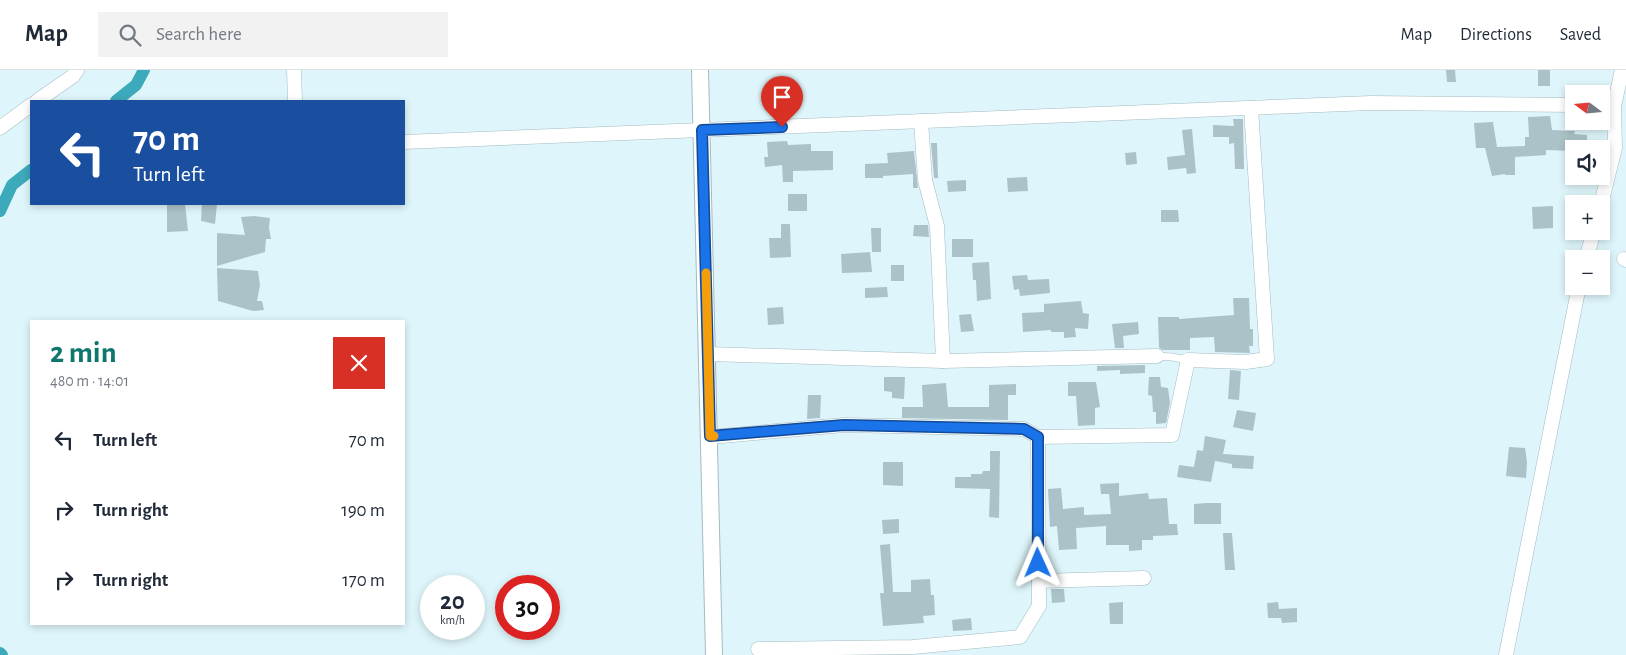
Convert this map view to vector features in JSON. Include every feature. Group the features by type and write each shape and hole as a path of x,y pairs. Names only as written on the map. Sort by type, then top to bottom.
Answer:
{"street":[{"path":"38,100 72,76 77,70"},
{"path":"294,70 294,100"},
{"path":"700,70 714,655"},
{"path":"1610,101 1622,70"},
{"path":"405,142 1371,103 1565,106"},
{"path":"0,128 30,107"},
{"path":"710,436 844,425 1024,429 1038,437 1172,435 1188,360 1246,362 1267,359 1251,108"},
{"path":"1603,195 1615,148 1610,118"},
{"path":"921,121 925,180 937,226 943,362"},
{"path":"1506,655 1577,295"},
{"path":"708,354 943,362 1157,356"},
{"path":"758,649 913,647 1020,637 1039,606 1038,437"},
{"path":"1039,581 1144,578"}],"lane":[{"path":"1157,356 1188,360"}],"building":[{"path":"1446,70 1455,70 1456,82 1447,82"},
{"path":"1538,70 1550,70 1550,86 1538,86"},
{"path":"1550,116 1552,130 1575,131 1574,134 1587,135 1587,140 1565,140 1565,151 1546,150 1546,155 1515,157 1515,175 1492,176 1485,148 1476,148 1474,123 1493,122 1497,147 1525,146 1525,137 1529,137 1528,117"},
{"path":"1233,119 1243,119 1244,169 1235,169 1234,143 1229,144 1229,137 1213,137 1213,125 1234,126"},
{"path":"1192,129 1196,173 1187,174 1186,168 1168,170 1167,157 1185,155 1182,130"},
{"path":"787,141 788,145 811,144 811,151 833,151 833,170 793,171 793,182 783,182 782,165 765,167 764,157 768,157 767,142"},
{"path":"931,143 937,143 938,178 934,178"},
{"path":"914,151 918,188 913,188 913,174 865,178 865,164 888,163 887,153"},
{"path":"1136,152 1137,164 1126,165 1125,153"},
{"path":"1027,177 1028,191 1008,192 1007,178"},
{"path":"966,180 966,191 948,192 947,181"},
{"path":"788,194 807,194 807,211 788,211"},
{"path":"167,205 185,205 188,231 167,232"},
{"path":"202,205 217,205 215,224 201,221"},
{"path":"1553,206 1553,228 1533,229 1532,207"},
{"path":"1161,210 1178,210 1179,222 1161,222"},
{"path":"241,217 270,218 271,239 266,239 265,252 217,266 217,233 245,235"},
{"path":"781,224 790,224 791,257 770,258 769,238 781,238"},
{"path":"914,225 928,225 929,237 913,236"},
{"path":"871,228 881,228 881,252 872,252"},
{"path":"952,239 973,239 973,257 952,257"},
{"path":"870,252 872,272 842,273 841,254"},
{"path":"989,262 991,299 977,301 976,280 973,280 972,263"},
{"path":"891,265 904,265 904,281 891,281"},
{"path":"217,268 258,271 260,285 257,301 262,301 264,310 253,311 218,301"},
{"path":"1027,275 1028,280 1049,279 1050,293 1020,296 1019,289 1014,290 1012,276"},
{"path":"887,287 888,297 865,298 865,288"},
{"path":"1233,298 1249,298 1250,329 1253,329 1253,346 1249,346 1250,353 1215,352 1214,337 1190,338 1190,350 1163,350 1159,348 1158,317 1179,317 1179,319 1234,315"},
{"path":"1081,301 1083,313 1089,314 1088,329 1075,328 1076,337 1064,338 1064,332 1051,332 1051,330 1023,332 1022,313 1044,312 1044,304"},
{"path":"783,307 784,324 768,325 767,308"},
{"path":"971,314 974,331 961,332 959,315"},
{"path":"1138,322 1139,334 1123,336 1124,348 1115,348 1112,324"},
{"path":"1145,365 1145,373 1120,374 1120,370 1097,371 1097,366"},
{"path":"1230,370 1241,371 1239,400 1228,399"},
{"path":"884,377 905,377 904,399 892,398 892,392 884,391"},
{"path":"1149,377 1160,377 1161,387 1168,388 1170,403 1166,423 1156,424 1156,412 1153,412 1152,396 1148,395"},
{"path":"1068,382 1096,382 1100,407 1095,408 1095,425 1078,426 1076,396 1068,396"},
{"path":"946,383 948,407 989,407 989,385 1016,384 1016,395 1008,395 1008,420 902,418 902,407 923,407 922,385"},
{"path":"808,395 821,395 820,418 807,419"},
{"path":"1237,410 1256,413 1253,431 1233,427"},
{"path":"1205,436 1226,440 1223,454 1254,456 1253,469 1232,468 1232,464 1215,461 1211,482 1177,477 1179,465 1194,467 1197,450 1203,451"},
{"path":"1509,447 1525,448 1527,462 1526,478 1506,476"},
{"path":"990,451 1000,451 999,518 989,517 990,489 955,488 955,477 971,477 971,474 982,474 983,471 990,471"},
{"path":"883,462 903,462 903,486 883,485"},
{"path":"1119,483 1119,496 1148,493 1149,499 1167,498 1169,524 1177,524 1178,535 1153,536 1153,540 1142,540 1142,550 1129,551 1129,545 1106,545 1106,526 1076,528 1077,549 1059,550 1057,526 1050,527 1048,489 1061,488 1063,509 1084,507 1084,515 1111,514 1109,494 1101,494 1100,484"},
{"path":"1221,503 1221,524 1194,524 1194,504"},
{"path":"899,519 899,533 883,534 882,520"},
{"path":"1223,533 1232,533 1235,570 1225,570"},
{"path":"890,544 893,592 911,592 911,580 930,579 931,595 934,595 935,615 923,616 924,623 883,626 880,593 884,593 880,545"},
{"path":"1051,589 1064,589 1065,602 1052,603"},
{"path":"1123,602 1123,624 1110,624 1109,603"},
{"path":"1278,602 1279,609 1297,608 1297,622 1282,623 1281,618 1268,618 1267,603"},
{"path":"971,618 972,630 953,631 952,620"}],"waterway":[{"path":"117,100 136,85 144,70"},
{"path":"0,211 12,185 30,171"}],"slow traffic":[{"path":"706,273 710,436 714,436"}],"route":[{"path":"782,127 702,130 710,436 844,425 1024,429 1038,437 1038,563"}]}
